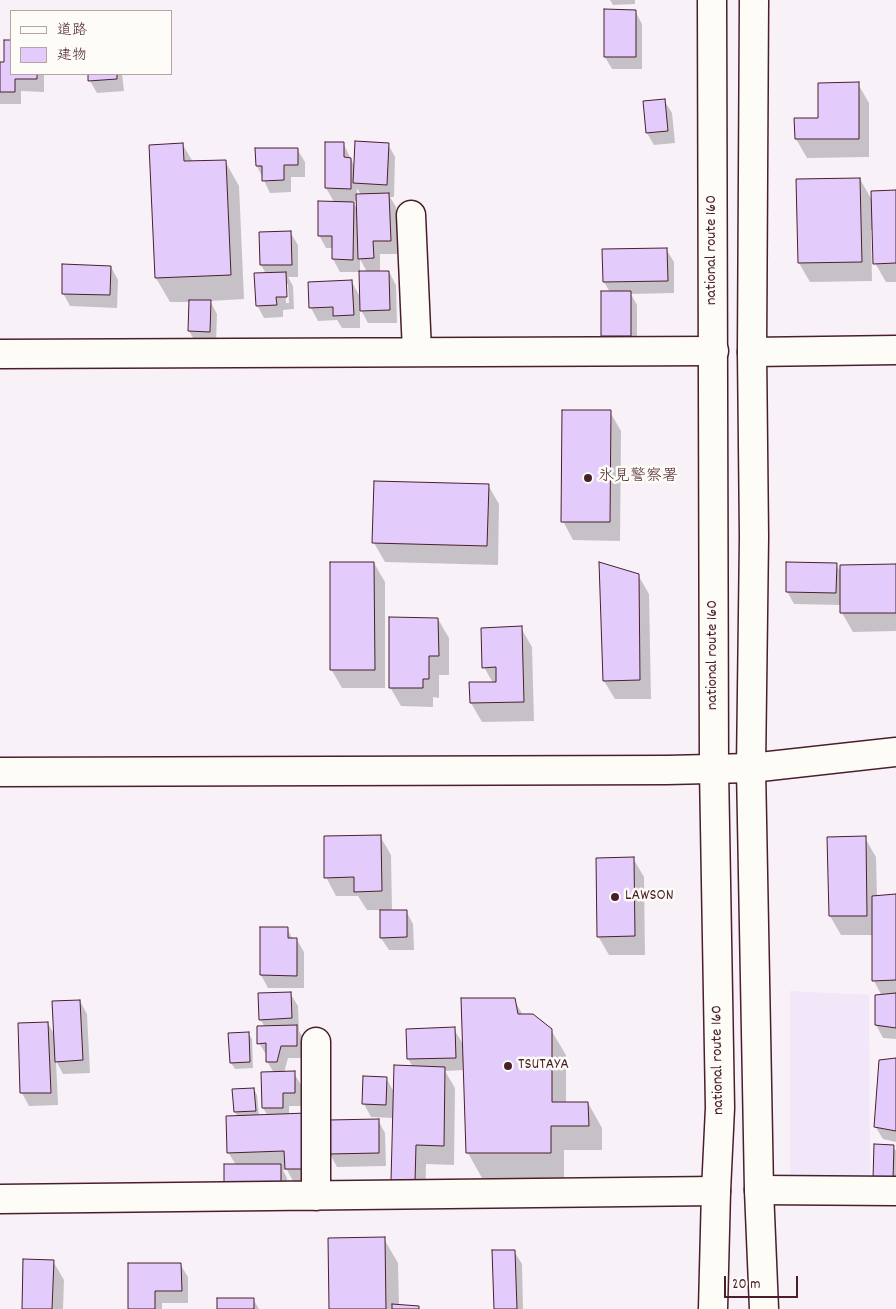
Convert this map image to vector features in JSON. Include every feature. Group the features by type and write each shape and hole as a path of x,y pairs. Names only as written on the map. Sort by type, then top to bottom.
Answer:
{"main road":[{"name":"national route 160","path":"712,0 714,769 720,1108 713,1309"},
{"path":"754,0 752,352 754,537 751,768 759,1190 764,1309"},
{"path":"411,214 417,352"},
{"path":"752,352 896,350"},
{"path":"0,354 714,351"},
{"path":"0,772 714,769 751,768 896,752"},
{"path":"316,1042 316,1196"},
{"path":"759,1190 896,1191"},
{"path":"0,1199 716,1191"}],"shaded area":[{"path":"790,991 869,995 870,1181 790,1181"}],"building":[{"path":"604,9 636,10 636,57 604,57"},
{"path":"4,40 10,40 10,75 37,75 37,79 15,79 15,92 0,92 0,62 4,62"},
{"path":"88,75 117,75 117,79 88,81"},
{"path":"859,82 859,139 795,139 794,118 818,118 818,83"},
{"path":"665,99 668,131 646,133 643,101"},
{"path":"355,141 389,143 387,185 353,183"},
{"path":"325,142 344,142 344,157 351,158 351,189 325,188"},
{"path":"183,143 184,161 226,160 231,275 155,278 149,145"},
{"path":"255,148 298,148 298,165 284,165 284,180 262,181 262,166 256,166"},
{"path":"860,178 862,262 798,263 796,179"},
{"path":"896,190 896,263 873,264 871,191"},
{"path":"389,193 391,241 373,241 374,258 358,259 356,194"},
{"path":"318,201 354,202 353,260 332,259 332,236 318,236"},
{"path":"291,231 292,265 260,265 259,232"},
{"path":"667,248 668,281 603,282 602,249"},
{"path":"62,264 111,266 110,295 62,294"},
{"path":"359,271 389,271 390,310 360,311"},
{"path":"286,272 287,297 276,297 277,305 256,306 254,273"},
{"path":"352,280 354,315 333,316 333,307 309,308 308,282"},
{"path":"601,291 631,291 631,336 601,336"},
{"path":"189,300 211,300 210,332 188,331"},
{"path":"562,410 611,410 610,522 561,522"},
{"path":"374,481 489,484 487,546 372,543"},
{"path":"330,562 374,562 375,670 330,670"},
{"path":"599,562 639,574 640,680 603,681"},
{"path":"786,562 837,563 836,593 786,592"},
{"path":"896,564 896,613 840,613 840,565"},
{"path":"389,617 438,618 439,656 429,656 429,679 423,679 423,688 389,688"},
{"path":"522,626 524,702 470,703 469,682 496,682 496,667 482,668 481,628"},
{"path":"381,835 382,891 354,892 354,877 324,878 324,836"},
{"path":"866,836 867,916 829,916 827,837"},
{"name":"LAWSON","path":"634,857 635,936 597,937 596,858"},
{"path":"896,894 896,980 872,981 872,896"},
{"path":"380,910 407,910 407,937 380,938"},
{"path":"260,927 288,927 288,938 297,938 297,976 260,975"},
{"path":"291,992 292,1018 259,1020 258,993"},
{"path":"896,993 896,1028 875,1025 875,995"},
{"name":"TSUTAYA","path":"461,998 515,998 518,1014 533,1014 552,1029 552,1102 588,1102 589,1126 551,1126 551,1153 466,1153"},
{"path":"80,1000 83,1060 55,1062 52,1001"},
{"path":"48,1022 51,1093 20,1093 18,1023"},
{"path":"297,1025 297,1046 281,1046 277,1062 266,1062 266,1043 257,1044 257,1026"},
{"path":"455,1027 456,1058 407,1059 406,1029"},
{"path":"249,1032 250,1062 230,1063 228,1033"},
{"path":"896,1058 896,1131 874,1127 879,1060"},
{"path":"394,1065 445,1067 444,1146 416,1145 415,1182 391,1181"},
{"path":"295,1071 295,1093 283,1093 283,1108 262,1108 261,1072"},
{"path":"363,1076 387,1077 386,1105 362,1104"},
{"path":"254,1088 256,1111 234,1112 232,1089"},
{"path":"307,1113 309,1169 285,1169 284,1151 227,1153 226,1116"},
{"path":"379,1119 379,1153 329,1154 328,1120"},
{"path":"874,1144 894,1145 893,1181 873,1179"},
{"path":"224,1164 281,1164 281,1186 224,1186"},
{"path":"385,1237 386,1309 329,1309 328,1238"},
{"path":"492,1250 515,1250 517,1309 494,1309"},
{"path":"23,1259 54,1260 52,1309 22,1309"},
{"path":"128,1263 181,1263 182,1291 155,1291 155,1309 128,1309"},
{"path":"217,1298 254,1298 254,1309 217,1309"},
{"path":"392,1304 419,1306 419,1309 392,1309"}],"place":[{"name":"氷見警察署","path":"588,478"},
{"name":"LAWSON","path":"615,897"},
{"name":"TSUTAYA","path":"508,1066"}]}
